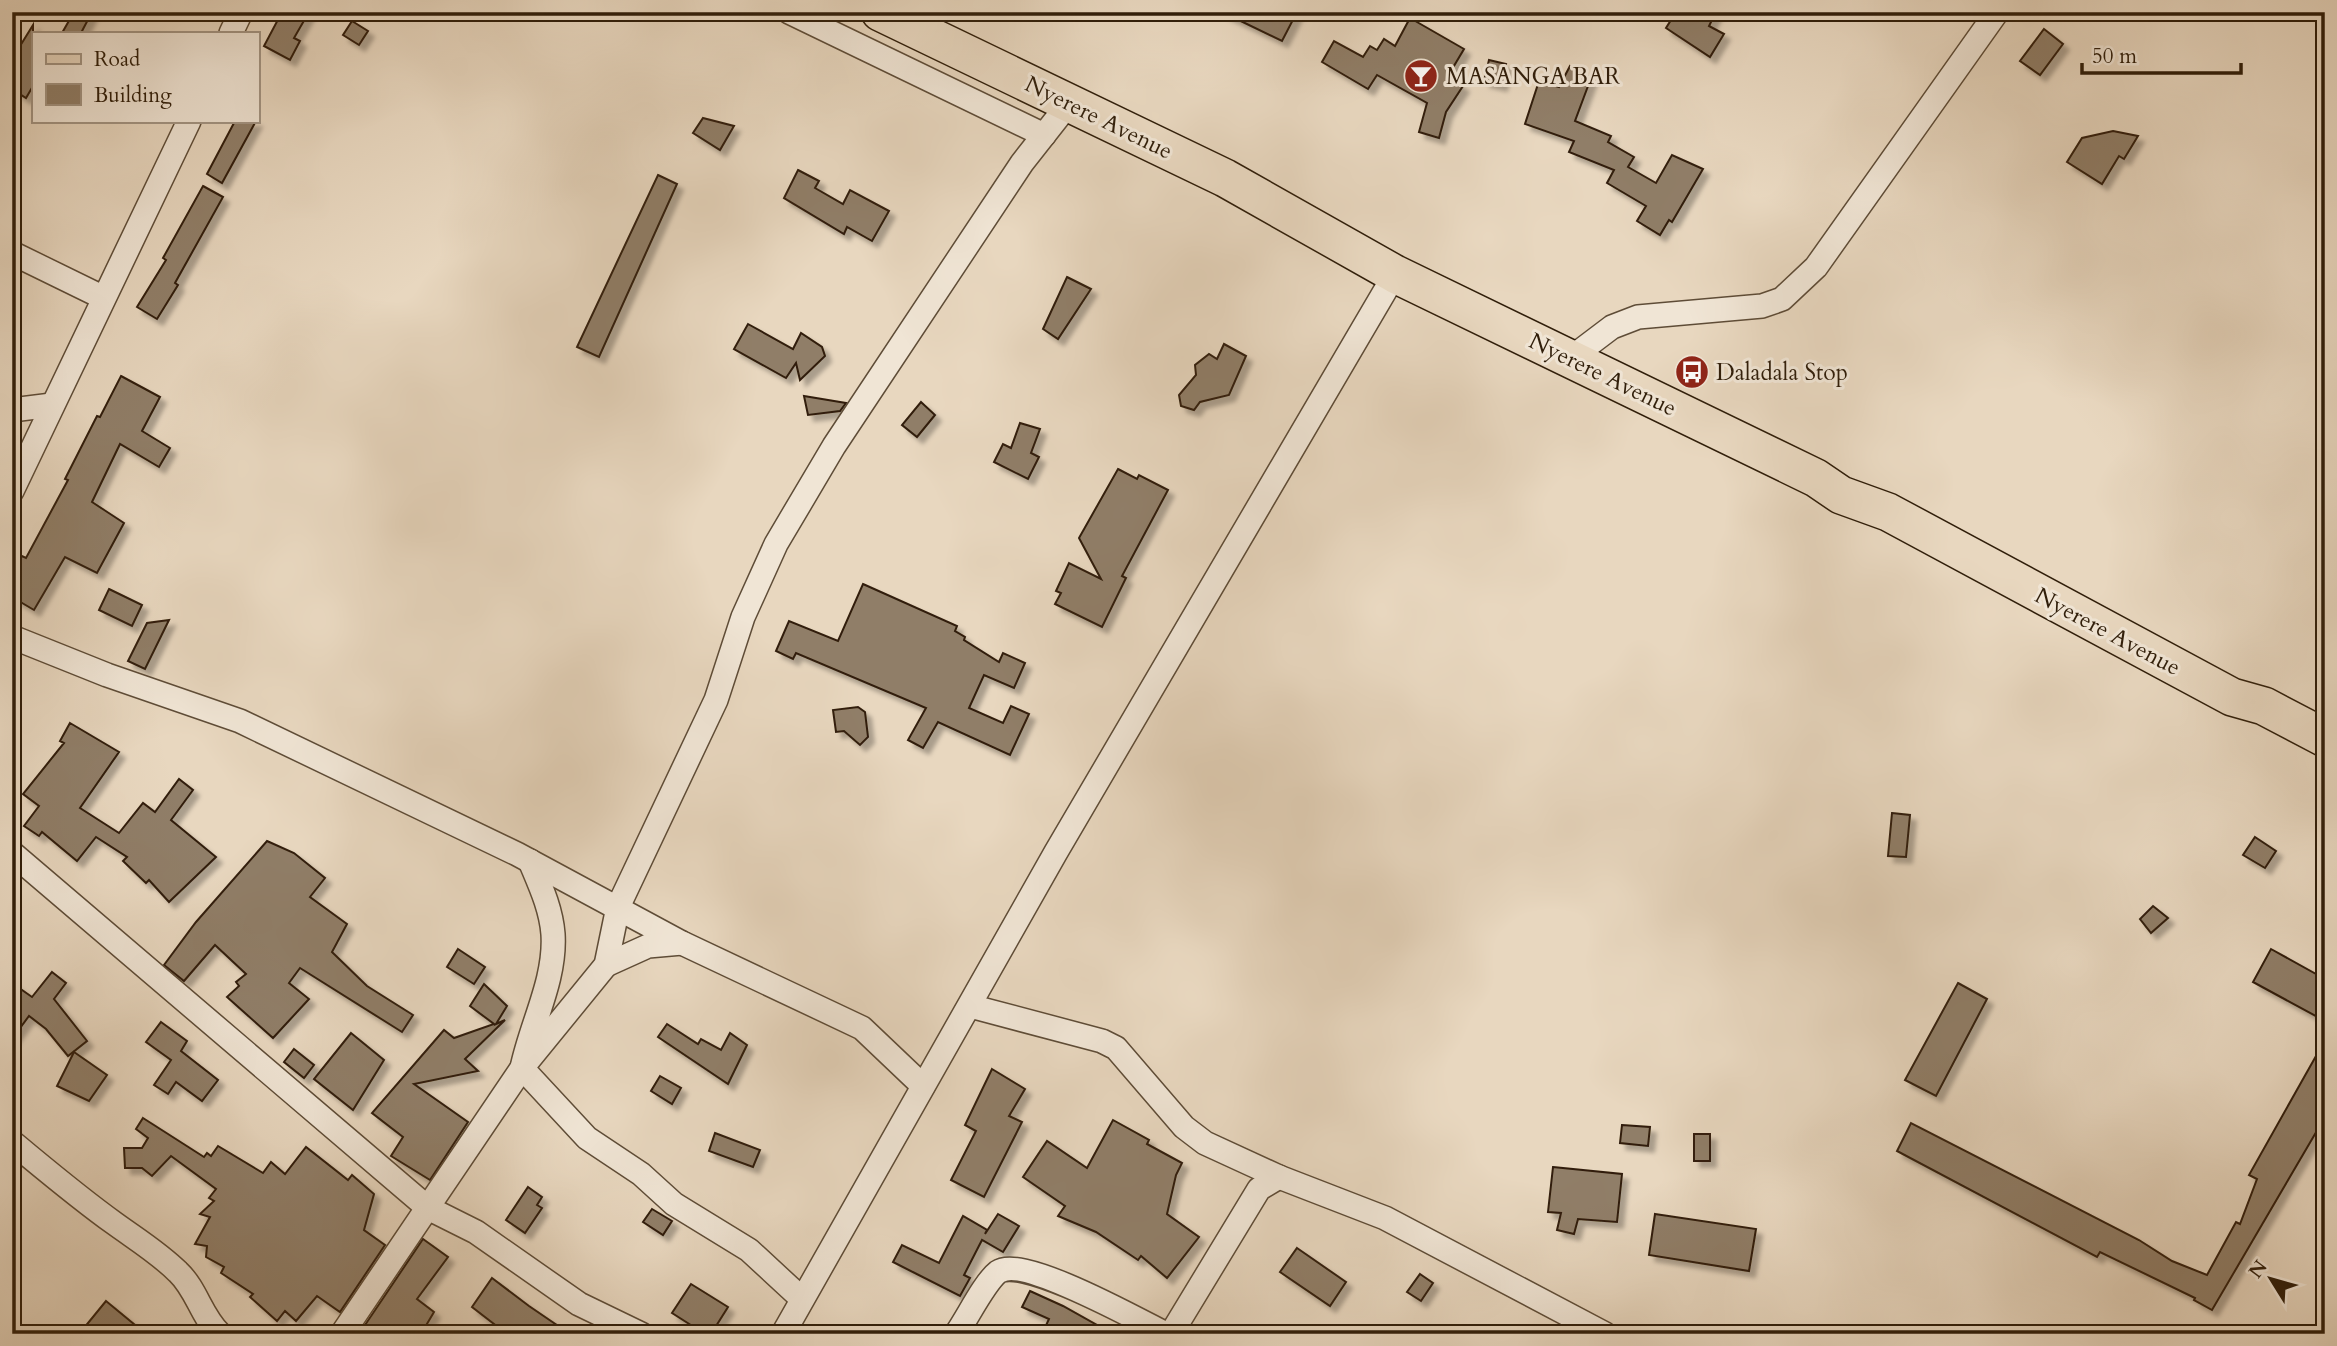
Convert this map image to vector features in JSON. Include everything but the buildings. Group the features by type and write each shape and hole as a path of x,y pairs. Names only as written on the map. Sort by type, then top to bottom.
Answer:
{"main road":[{"name":"Nyerere Avenue","path":"880,12 925,22 1070,102 1226,178 1395,274 1816,478 1841,495 1888,512 2232,697 2264,706 2325,738"}],"street":[{"path":"231,32 241,12"},
{"path":"789,12 1044,135"},
{"path":"1571,358 1612,327 1637,317 1762,306 1782,299 1829,249 1997,12"},
{"path":"606,965 618,907 716,700 743,617 776,544 834,446 1044,135 1070,102"},
{"path":"12,491 102,297 189,122"},
{"path":"12,253 102,297"},
{"path":"783,1334 1270,483 1395,274"},
{"path":"12,410 52,405"},
{"path":"12,637 107,675 240,721 530,861 682,943 862,1028 923,1086"},
{"path":"12,853 428,1208 476,1231 579,1304 641,1334"},
{"path":"522,1068 551,962 552,943 547,902 530,861"},
{"path":"342,1334 522,1068 606,965 648,946 682,943"},
{"path":"971,1006 1102,1041 1116,1048 1184,1127 1205,1143 1279,1177 1385,1218 1605,1334"},
{"path":"522,1068 587,1138 641,1174 674,1204 749,1250 802,1300"},
{"path":"12,1142 65,1187 161,1256 182,1275 197,1297 207,1322 220,1334"},
{"path":"956,1334 992,1278 1001,1270 1012,1267 1045,1277 1168,1334 1259,1189 1279,1177"}],"place":[{"name":"MASANGA BAR","path":"1421,76"},
{"name":"Daladala Stop","path":"1692,372"}]}
